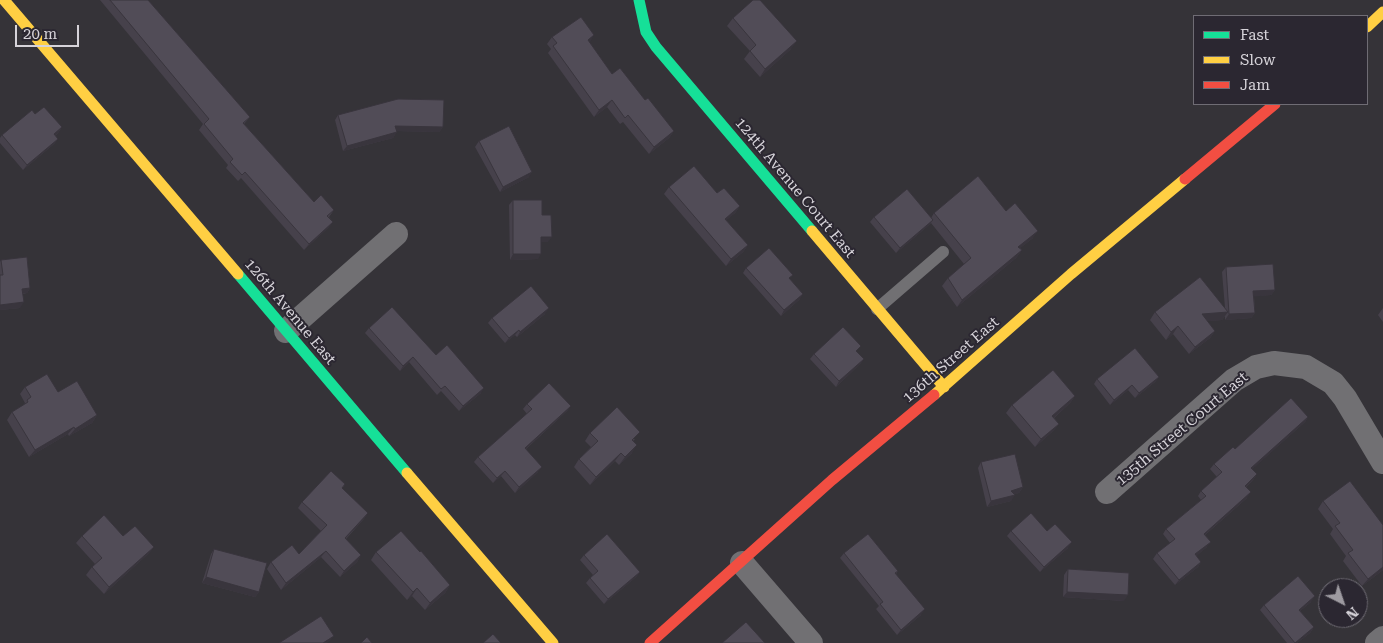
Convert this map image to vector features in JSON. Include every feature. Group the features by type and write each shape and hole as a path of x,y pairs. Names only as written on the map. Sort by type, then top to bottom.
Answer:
{"street":[{"name":"126th Avenue East","path":"4,0 553,643"},
{"name":"124th Avenue Court East","path":"639,0 646,32 656,47 944,388"},
{"path":"1368,25 1383,12"},
{"name":"136th Street East","path":"650,643 742,563 832,480 944,388 1071,274 1274,105"},
{"path":"286,331 396,234"},
{"name":"135th Street Court East","path":"1107,492 1234,380 1256,367 1287,363 1306,367 1333,383 1345,398 1383,462"},
{"path":"742,563 811,643"},
{"path":"1377,643 1383,638"}],"lane":[{"path":"877,309 944,252"}],"building":[{"path":"110,0 148,0 250,117 243,123 314,202 321,195 334,210 327,216 333,222 309,244 245,172 242,175 230,162 233,159 204,124 209,119"},
{"path":"753,0 760,0 797,41 765,69 750,51 756,45 733,18"},
{"path":"581,17 594,35 588,40 612,74 620,68 645,100 648,98 674,131 654,147 628,115 625,118 612,100 599,110 553,46 557,43 552,37"},
{"path":"398,99 444,100 443,127 395,126 397,132 347,146 338,115"},
{"path":"44,107 62,127 54,134 58,139 27,165 2,135 32,110 35,114"},
{"path":"509,126 532,172 503,187 479,141"},
{"path":"694,166 717,193 724,188 740,206 725,219 748,245 731,259 669,187"},
{"path":"978,176 1006,211 1015,203 1038,231 1018,247 1022,250 962,300 948,278 971,258 934,213"},
{"path":"907,189 933,220 900,248 874,217"},
{"path":"513,200 542,200 542,215 551,215 552,237 541,237 541,254 513,254"},
{"path":"769,248 793,275 789,278 803,294 784,310 746,268"},
{"path":"27,257 30,288 22,289 24,302 0,305 0,275 3,275 1,260"},
{"path":"1273,264 1275,290 1253,291 1255,313 1229,314 1226,267"},
{"path":"1200,277 1228,312 1202,314 1215,331 1195,347 1178,326 1171,332 1155,312"},
{"path":"531,286 549,308 520,332 519,330 509,338 492,318"},
{"path":"392,307 436,355 447,345 484,388 463,406 445,386 441,389 413,357 403,366 369,328"},
{"path":"843,327 861,346 856,351 864,359 839,381 814,354"},
{"path":"1135,348 1159,377 1139,393 1132,385 1114,400 1097,379"},
{"path":"1053,370 1075,396 1052,416 1059,424 1041,439 1012,405"},
{"path":"47,374 58,392 77,381 97,415 35,450 12,412 28,402 27,400 31,397 25,387"},
{"path":"549,383 571,406 525,448 542,467 519,487 505,471 497,478 478,457 532,409 527,404"},
{"path":"1291,398 1308,417 1251,468 1257,474 1245,486 1251,492 1204,534 1211,542 1195,554 1201,562 1179,580 1157,553 1175,539 1166,529 1206,496 1201,491 1222,472 1214,464 1233,447 1235,449"},
{"path":"617,407 640,432 632,440 637,445 625,457 621,453 596,477 579,459 598,441 590,433"},
{"path":"1015,454 1023,487 1011,491 1015,495 991,501 981,462"},
{"path":"331,471 345,484 342,488 368,513 345,538 361,555 344,571 326,551 286,583 271,562 292,545 299,554 327,525 302,502"},
{"path":"1350,481 1383,525 1383,567 1368,579 1348,553 1353,550 1335,526 1340,523 1323,501"},
{"path":"1031,513 1047,531 1055,524 1072,542 1044,567 1011,531"},
{"path":"104,515 123,536 135,526 154,547 109,587 92,567 102,558 82,536"},
{"path":"401,531 450,585 430,603 417,588 413,592 376,552"},
{"path":"607,534 640,572 608,599 590,578 598,571 584,555"},
{"path":"868,534 898,571 895,573 925,609 901,630 880,604 883,602 844,553"},
{"path":"214,549 267,563 259,592 206,577"},
{"path":"1068,569 1129,573 1128,595 1067,592"},
{"path":"1298,576 1315,596 1299,610 1314,627 1295,643 1264,605"},
{"path":"321,616 334,636 323,643 279,643"},
{"path":"746,622 765,643 722,643"},
{"path":"493,634 501,643 483,643"},
{"path":"367,637 372,643 361,643"}],"traffic: fast":[{"path":"639,0 646,32 656,47 812,231"},
{"path":"238,274 407,473"}],"traffic: slow":[{"path":"4,0 238,274"},
{"path":"1368,26 1383,12"},
{"path":"934,395 1071,274 1185,179"},
{"path":"812,231 944,387"},
{"path":"407,473 553,643"}],"traffic: jam":[{"path":"1185,179 1274,105"},
{"path":"650,643 832,480 934,395"}]}
